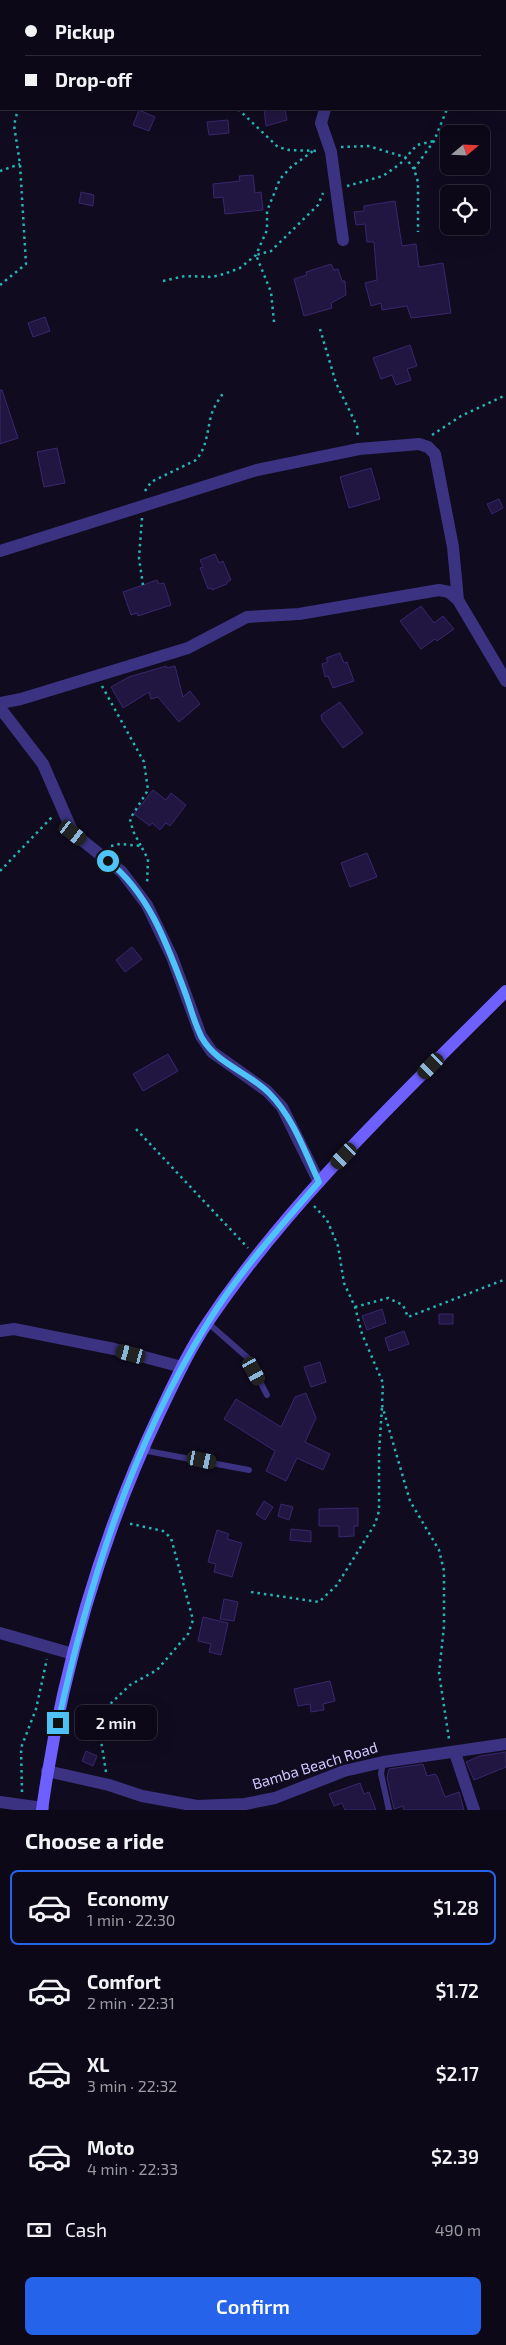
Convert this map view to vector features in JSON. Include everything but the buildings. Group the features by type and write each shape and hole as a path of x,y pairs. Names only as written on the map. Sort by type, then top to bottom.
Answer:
{"main road":[{"path":"42,1809 47,1771 73,1654 116,1519 142,1450 182,1367 208,1323 256,1256 319,1182 506,991"}],"street":[{"path":"324,110 321,123 330,148 343,240"},
{"path":"0,551 257,470 359,449 419,444 428,447 435,454 453,547 458,600"},
{"path":"0,703 21,699 96,674 188,648 247,617 299,614 439,590 449,592 458,600 506,681"},
{"path":"0,708 42,764 73,833 122,872 147,905 172,957 201,1036 212,1052 267,1091 282,1108 319,1182"},
{"path":"0,1331 14,1329 105,1347 182,1367"},
{"path":"0,1633 73,1654"},
{"name":"Bamba Beach Road","path":"47,1771 109,1785 142,1796 197,1806 245,1804 275,1798 344,1771 383,1762 420,1755 453,1753 506,1744"},
{"path":"453,1753 474,1810"},
{"path":"0,1802 42,1809"}],"lane":[{"path":"208,1323 248,1358 267,1395"},
{"path":"142,1450 249,1470"},
{"path":"383,1762 381,1774 390,1810"}],"path":[{"path":"0,284 26,264 20,164 14,125 18,110"},
{"path":"239,110 278,147 289,150 313,150 368,146 405,157 414,169 418,182 418,232"},
{"path":"414,169 434,141 447,110"},
{"path":"336,188 383,176 417,145 434,141"},
{"path":"274,322 271,292 256,255 267,230 267,211 280,179 291,167 313,150"},
{"path":"0,171 20,164"},
{"path":"163,281 185,276 212,277 224,274 240,268 256,255 271,251 318,206 334,171"},
{"path":"320,329 336,383 357,426 359,449"},
{"path":"143,585 139,558 145,505 144,493 151,482 196,460 201,454 205,446 212,414 224,392"},
{"path":"419,444 461,416 506,395"},
{"path":"96,674 144,762 148,790 130,819 133,831 148,859 147,905"},
{"path":"0,871 60,807"},
{"path":"94,850 120,844 141,846"},
{"path":"136,1129 256,1256"},
{"path":"251,1592 319,1602 336,1585 375,1524 379,1511 378,1453 383,1383 362,1334 344,1283 338,1246 327,1220 306,1198"},
{"path":"354,1308 388,1298 402,1305 408,1317 506,1279"},
{"path":"382,1405 410,1501 438,1550 444,1571 444,1626 439,1673 453,1753"},
{"path":"109,1785 100,1734 106,1708 130,1685 156,1670 188,1634 193,1620 171,1538 163,1531 137,1526 116,1519"},
{"path":"23,1806 21,1748 36,1709 50,1647"}],"route":[{"path":"58,1723 73,1654 116,1519 142,1450 182,1367 208,1323 256,1256 319,1182 282,1108 267,1091 212,1052 201,1036 172,957 147,905 122,872 108,861"}]}
